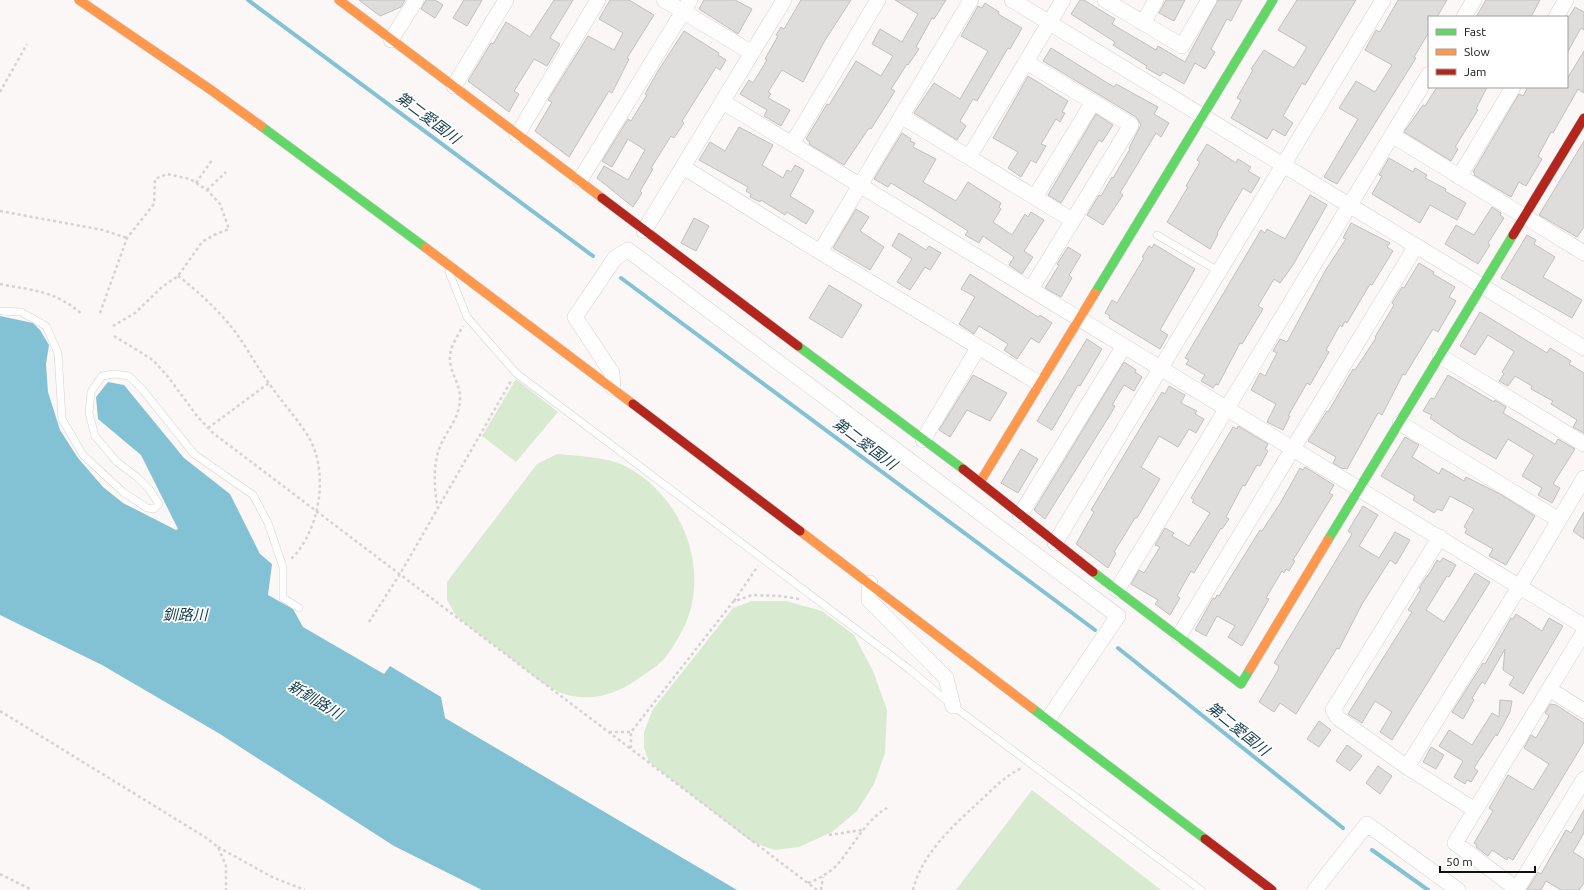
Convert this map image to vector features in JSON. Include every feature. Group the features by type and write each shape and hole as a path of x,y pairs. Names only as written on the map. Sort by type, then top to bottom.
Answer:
{"street":[{"path":"79,0 211,90 444,261 870,583 1272,890"},
{"path":"339,0 517,135 580,180 644,231 980,482 1055,543 1241,684 1584,118"},
{"path":"391,40 416,0"},
{"path":"454,86 506,0"},
{"path":"517,135 598,0"},
{"path":"664,0 686,6 752,52"},
{"path":"644,231 784,0"},
{"path":"792,144 878,0"},
{"path":"820,252 971,0"},
{"path":"1012,0 1584,348"},
{"path":"969,157 1063,0"},
{"path":"1105,0 1182,46 1209,0"},
{"path":"1142,23 1156,0"},
{"path":"980,482 1273,0"},
{"path":"1055,543 1383,0"},
{"path":"1465,16 1474,0"},
{"path":"1557,16 1566,0"},
{"path":"580,180 686,6"},
{"path":"1026,62 1131,126 1031,289"},
{"path":"1117,590 1428,76"},
{"path":"1459,177 1512,88"},
{"path":"723,102 1584,626"},
{"path":"1035,197 1093,102"},
{"path":"901,116 1072,220"},
{"path":"1392,135 1584,253"},
{"path":"683,166 820,252 1040,384"},
{"path":"1179,636 1416,246"},
{"path":"613,388 612,373 575,317 615,258 628,250 1118,616 1048,719"},
{"path":"1020,515 1124,346"},
{"path":"923,440 978,348"},
{"path":"1440,356 1584,444"},
{"path":"1400,423 1559,520"},
{"path":"1407,767 1520,586 1584,478"},
{"path":"1440,537 1333,710 1338,718 1407,767 1475,810"},
{"path":"870,583 869,600 946,678 953,706"},
{"path":"1584,632 1455,843 1518,890 1584,779"},
{"path":"1549,689 1584,711"},
{"path":"1315,890 1367,824 1458,890"}],"lane":[{"path":"1157,235 1220,272"},
{"path":"444,261 467,317 516,373 762,560 909,669 953,706 1201,890"},
{"path":"0,311 21,312 46,326 58,353 62,419 83,455 122,492 147,508 154,509 159,504 149,489 137,477 117,462 94,436 89,413 91,392 102,376 114,374 129,376 142,389 194,454 253,495 268,523 283,567 283,598 299,608"}],"path":[{"path":"0,92 27,44"},
{"path":"196,183 212,160"},
{"path":"207,190 226,172"},
{"path":"100,313 127,238 154,204 155,179 167,174 190,179 207,190 220,204 229,230 214,235 202,242 178,276 162,287 135,314 113,326"},
{"path":"0,211 103,230 127,238"},
{"path":"178,276 197,290 233,329 269,383 309,438 317,462 321,484 316,513 307,538 296,554 283,567"},
{"path":"0,284 27,287 42,291 67,301 82,314"},
{"path":"438,509 435,496 436,464 441,444 459,408 460,397 459,383 452,370 450,357 467,317"},
{"path":"114,336 153,360 208,428 316,513 400,574 817,890"},
{"path":"369,622 400,574 516,373"},
{"path":"208,428 269,383"},
{"path":"631,749 631,732 733,602 762,560"},
{"path":"733,602 752,595 780,596 820,602"},
{"path":"0,711 134,792 205,837 218,847 272,877 305,890"},
{"path":"609,732 631,732"},
{"path":"913,890 916,876 932,850 958,822 1010,773 1031,763"},
{"path":"808,883 823,876 835,866 863,830 880,812 887,808"},
{"path":"829,835 863,830"},
{"path":"218,847 226,866 226,890"},
{"path":"0,874 32,890"},
{"path":"821,890 823,876"}],"green space":[{"path":"516,379 558,412 516,462 482,436"},
{"path":"557,454 592,457 618,463 642,477 658,490 671,506 689,543 693,562 694,583 691,609 676,643 663,660 656,666 626,686 610,694 601,696 572,696 550,687 456,616 447,600 447,582 537,464"},
{"path":"752,601 786,601 822,611 854,635 873,671 887,710 885,753 874,784 857,811 832,832 799,847 775,850 752,842 649,762 644,748 644,732 653,709 733,608"},
{"path":"1032,790 1161,890 956,890"}],"water":[{"name":"釧路川","path":"0,316 33,323 40,330 49,345 46,364 48,392 60,430 78,458 103,487 123,503 176,530 178,529 141,455 98,419 96,397 108,382 124,385 184,458 230,494 260,554 272,564 268,595 293,609 303,627 384,674 390,666 441,697 445,718 737,890 482,890 394,846 220,734 102,665 0,615"}],"building":[{"path":"359,0 405,0 401,7 380,16"},
{"path":"426,0 435,0 443,5 435,18 421,9"},
{"path":"464,0 482,0 467,26 453,18"},
{"path":"554,0 573,0 550,38 560,44 547,66 534,59 514,91 519,94 509,112 468,81 491,43 493,44 506,22 530,37"},
{"path":"610,0 629,0 654,15 627,58 629,59 612,93 609,91 569,157 535,131 552,102 548,100 588,36 614,50 623,33 599,19"},
{"path":"704,0 735,0 752,9 738,34 699,9"},
{"path":"801,0 851,0 824,42 803,82 782,70 768,92 771,94 768,98 790,110 781,126 764,116 767,110 740,94 749,80 753,83 767,60 765,59 778,36 776,35 781,27 784,29"},
{"path":"895,0 946,0 934,19 932,18 916,47 919,49 908,65 907,64 891,89 895,91 871,129 869,128 844,165 809,144 810,142 806,139 827,104 829,105 856,61 881,76 893,56 872,44 880,29 902,42 918,14"},
{"path":"1080,0 1084,0 1115,19 1112,24 1156,50 1158,46 1185,62 1218,0 1242,0 1231,21 1227,19 1211,49 1215,52 1205,69 1195,63 1184,84 1163,72 1160,76 1146,68 1147,66 1113,45 1115,42 1071,14"},
{"path":"1166,0 1185,0 1174,21 1159,13"},
{"path":"1297,0 1356,0 1305,85 1302,83 1283,116 1293,123 1285,136 1273,129 1267,139 1231,118 1241,100 1237,98 1253,70 1251,69 1264,50 1294,68 1307,47 1278,30"},
{"path":"1398,0 1447,0 1438,16 1428,16 1428,34 1414,57 1416,58 1337,184 1324,177 1358,119 1339,108 1356,81 1375,92 1392,65 1365,50 1376,30 1380,32"},
{"path":"1486,0 1540,0 1532,16 1477,16"},
{"path":"985,3 999,12 998,14 1022,28 1010,49 1008,48 977,101 973,99 960,121 966,126 957,140 914,113 934,83 960,99 988,51 961,36 978,6 982,8"},
{"path":"1575,7 1584,12 1584,30 1581,28 1568,51 1568,18"},
{"path":"684,31 719,53 718,55 726,60 720,70 716,67 682,121 684,123 674,138 671,136 651,168 653,169 640,191 642,193 633,207 597,178 604,166 628,180 645,150 628,139 612,167 602,161 628,119 631,121 647,95 645,94 658,71"},
{"path":"1051,48 1114,87 1116,84 1158,107 1154,114 1169,123 1161,137 1156,133 1120,193 1123,195 1103,225 1087,215 1099,195 1101,196 1112,177 1113,178 1130,149 1129,148 1141,125 1136,117 1043,61"},
{"path":"1584,51 1584,93 1578,89 1553,133 1551,132 1538,156 1542,159 1526,186 1519,182 1511,197 1474,175 1475,173 1473,172 1519,94 1523,96 1527,88 1568,88 1568,77"},
{"path":"1028,76 1068,101 1062,112 1065,113 1060,122 1056,119 1041,144 1046,146 1036,163 1031,160 1021,177 1008,168 1018,152 993,138"},
{"path":"1436,88 1486,88 1476,109 1478,110 1455,147 1458,149 1451,161 1404,132 1423,105 1425,106"},
{"path":"1096,114 1113,125 1102,142 1099,140 1061,203 1048,195"},
{"path":"739,127 773,145 762,165 783,178 787,170 791,172 795,165 804,170 790,196 814,211 806,224 787,212 785,215 761,200 760,202 750,197 751,194 746,191 748,187 699,160 710,142 725,151"},
{"path":"902,133 911,139 910,141 915,143 913,147 936,159 923,182 956,201 968,182 1001,203 999,207 1001,209 993,222 1012,235 1025,214 1028,217 1031,212 1044,220 1024,251 1033,257 1022,274 1009,265 1014,257 983,236 979,243 965,235 968,231 924,203 891,183 888,187 874,179"},
{"path":"1584,141 1584,227 1577,237 1539,215"},
{"path":"1207,144 1236,163 1238,159 1251,167 1248,171 1260,178 1251,193 1243,188 1217,233 1218,234 1210,249 1167,222 1188,187 1186,186 1200,162 1197,160"},
{"path":"1389,158 1413,172 1415,168 1427,175 1425,178 1446,189 1445,191 1466,203 1457,220 1430,205 1420,223 1372,194 1382,176 1379,175"},
{"path":"1310,195 1327,205 1293,265 1280,283 1274,279 1258,306 1263,309 1242,344 1240,343 1218,385 1216,384 1213,388 1201,381 1205,375 1186,364 1189,360 1185,358 1261,230 1265,233 1267,229 1285,239"},
{"path":"1492,207 1501,213 1500,215 1504,218 1488,243 1490,245 1478,264 1445,244 1456,225 1474,235"},
{"path":"856,209 869,217 860,231 884,247 870,270 833,248"},
{"path":"694,218 709,226 696,251 681,243"},
{"path":"1351,223 1390,243 1387,247 1393,251 1372,285 1370,284 1347,323 1345,321 1342,327 1340,325 1326,350 1329,352 1310,385 1307,383 1288,416 1290,416 1283,430 1267,422 1276,404 1251,390 1260,373 1265,376 1277,353 1273,351 1280,339 1287,342 1325,271 1346,239 1343,238"},
{"path":"899,233 926,250 929,246 941,253 930,270 925,267 910,290 897,282 912,259 892,246"},
{"path":"1527,235 1536,240 1534,244 1555,257 1543,277 1582,300 1572,318 1501,278"},
{"path":"1154,244 1195,269 1160,330 1168,335 1160,349 1109,318 1110,316 1105,313 1112,300 1117,303 1144,258 1142,257 1149,246 1152,248"},
{"path":"1068,247 1081,255 1069,275 1072,278 1061,297 1045,288 1059,265 1057,264"},
{"path":"1419,263 1434,272 1433,274 1455,287 1449,297 1456,301 1438,332 1433,329 1405,375 1403,374 1382,415 1378,413 1347,469 1343,469 1333,463 1336,457 1308,441 1327,411 1328,412 1353,369 1355,370 1376,338 1375,337 1394,305 1392,303 1402,287 1404,288"},
{"path":"970,274 1038,317 1040,315 1052,323 1039,343 1031,338 1017,359 1004,350 1008,344 979,326 974,334 959,324 975,297 961,289"},
{"path":"829,285 862,305 842,338 809,318"},
{"path":"1480,312 1547,353 1550,348 1571,361 1569,364 1584,373 1584,433 1573,427 1577,420 1551,404 1553,401 1531,389 1532,386 1515,376 1508,386 1499,381 1504,374 1502,372 1514,352 1512,350 1488,335 1475,355 1460,346"},
{"path":"1087,339 1102,349 1080,386 1078,385 1052,430 1037,421"},
{"path":"1124,362 1136,370 1135,372 1142,377 1134,391 1124,385 1112,405 1115,406 1110,415 1045,519 1034,510"},
{"path":"973,375 1007,393 990,421 967,410 950,437 939,430"},
{"path":"1448,375 1494,402 1495,400 1506,407 1503,413 1555,444 1558,439 1575,449 1553,484 1560,488 1552,503 1538,495 1542,488 1522,476 1534,455 1508,439 1496,459 1460,438 1430,418 1432,415 1423,411 1431,398 1434,399"},
{"path":"1169,386 1185,395 1181,403 1197,411 1195,414 1204,419 1196,433 1189,429 1178,447 1159,436 1141,467 1160,479 1137,518 1135,518 1114,552 1116,553 1108,568 1076,544 1094,512 1091,510 1162,392 1165,394"},
{"path":"1238,426 1268,444 1265,449 1268,451 1260,466 1257,465 1245,486 1243,485 1226,517 1229,519 1222,529 1221,528 1194,573 1191,571 1177,596 1180,598 1170,615 1155,604 1158,600 1131,584 1139,570 1144,573 1160,547 1155,545 1165,528 1174,533 1172,536 1189,546 1210,513 1192,502 1194,500 1191,498 1233,427 1237,429"},
{"path":"1405,437 1419,445 1412,457 1439,474 1442,468 1464,481 1466,477 1500,494 1535,516 1506,565 1489,556 1493,549 1465,533 1467,529 1464,527 1474,509 1450,496 1442,511 1437,509 1434,513 1413,500 1415,496 1381,476"},
{"path":"1021,449 1038,459 1018,493 1001,483"},
{"path":"1305,467 1334,485 1329,493 1333,495 1293,560 1295,561 1289,571 1286,569 1284,573 1282,571 1266,598 1269,599 1242,646 1228,637 1235,626 1217,616 1206,636 1195,630 1213,598 1215,599 1217,595 1219,596 1260,530 1262,531 1281,502 1300,468 1303,470"},
{"path":"1363,506 1378,515 1359,546 1379,558 1395,532 1410,540 1396,564 1390,560 1362,604 1339,649 1337,648 1296,714 1280,703 1274,712 1259,702 1278,670 1279,666 1274,663 1352,534 1348,531"},
{"path":"1584,512 1584,539 1573,531"},
{"path":"1443,558 1456,565 1449,577 1447,576 1426,610 1444,622 1475,573 1490,582 1392,740 1380,732 1392,712 1375,701 1362,723 1348,714 1412,612 1408,610 1421,589 1419,588 1437,560 1440,562"},
{"path":"1516,614 1542,631 1549,618 1563,626 1523,694 1509,685 1514,677 1503,670 1505,649 1485,684 1482,682 1472,698 1474,700 1463,719 1452,712 1483,663 1485,664 1511,618 1513,619"},
{"path":"1500,700 1512,701 1510,712 1497,736 1496,734 1474,768 1478,771 1471,782 1467,780 1465,784 1454,777 1463,761 1439,746 1449,730 1472,745 1492,713 1499,717"},
{"path":"1550,704 1556,705 1584,723 1584,742 1513,860 1508,857 1507,860 1492,850 1488,856 1476,847 1477,845 1474,843 1493,811 1489,808 1508,775 1533,790 1549,764 1524,748 1531,735 1536,738 1549,716 1545,713"},
{"path":"1319,721 1331,730 1319,747 1307,739"},
{"path":"1347,745 1362,756 1350,771 1336,761"},
{"path":"1431,747 1444,755 1436,769 1423,762"},
{"path":"1378,766 1392,776 1380,794 1366,783"},
{"path":"1584,810 1584,833 1573,852 1584,859 1584,883 1579,890 1561,890 1546,881 1541,890 1527,890 1538,872 1541,874 1566,830 1571,833"}],"waterway":[{"name":"第二愛国川","path":"248,0 593,256"},
{"name":"第二愛国川","path":"621,278 1095,630"},
{"name":"第二愛国川","path":"1118,648 1343,828"},
{"name":"第二愛国川","path":"1372,850 1428,890"}],"traffic: fast":[{"path":"1095,293 1273,0"},
{"path":"261,126 426,248"},
{"path":"1328,540 1513,235"},
{"path":"798,346 963,469"},
{"path":"1093,572 1241,684 1250,669"},
{"path":"1032,708 1205,839"}],"traffic: slow":[{"path":"79,0 261,126"},
{"path":"339,0 602,198"},
{"path":"426,248 633,404"},
{"path":"980,482 1095,293"},
{"path":"800,531 1032,708"},
{"path":"1250,669 1328,540"}],"traffic: jam":[{"path":"1513,235 1584,118"},
{"path":"602,198 798,346"},
{"path":"633,404 800,531"},
{"path":"963,469 1093,572"},
{"path":"1205,839 1272,890"}],"water label":[{"name":"新釧路川","path":"315,700"}]}
